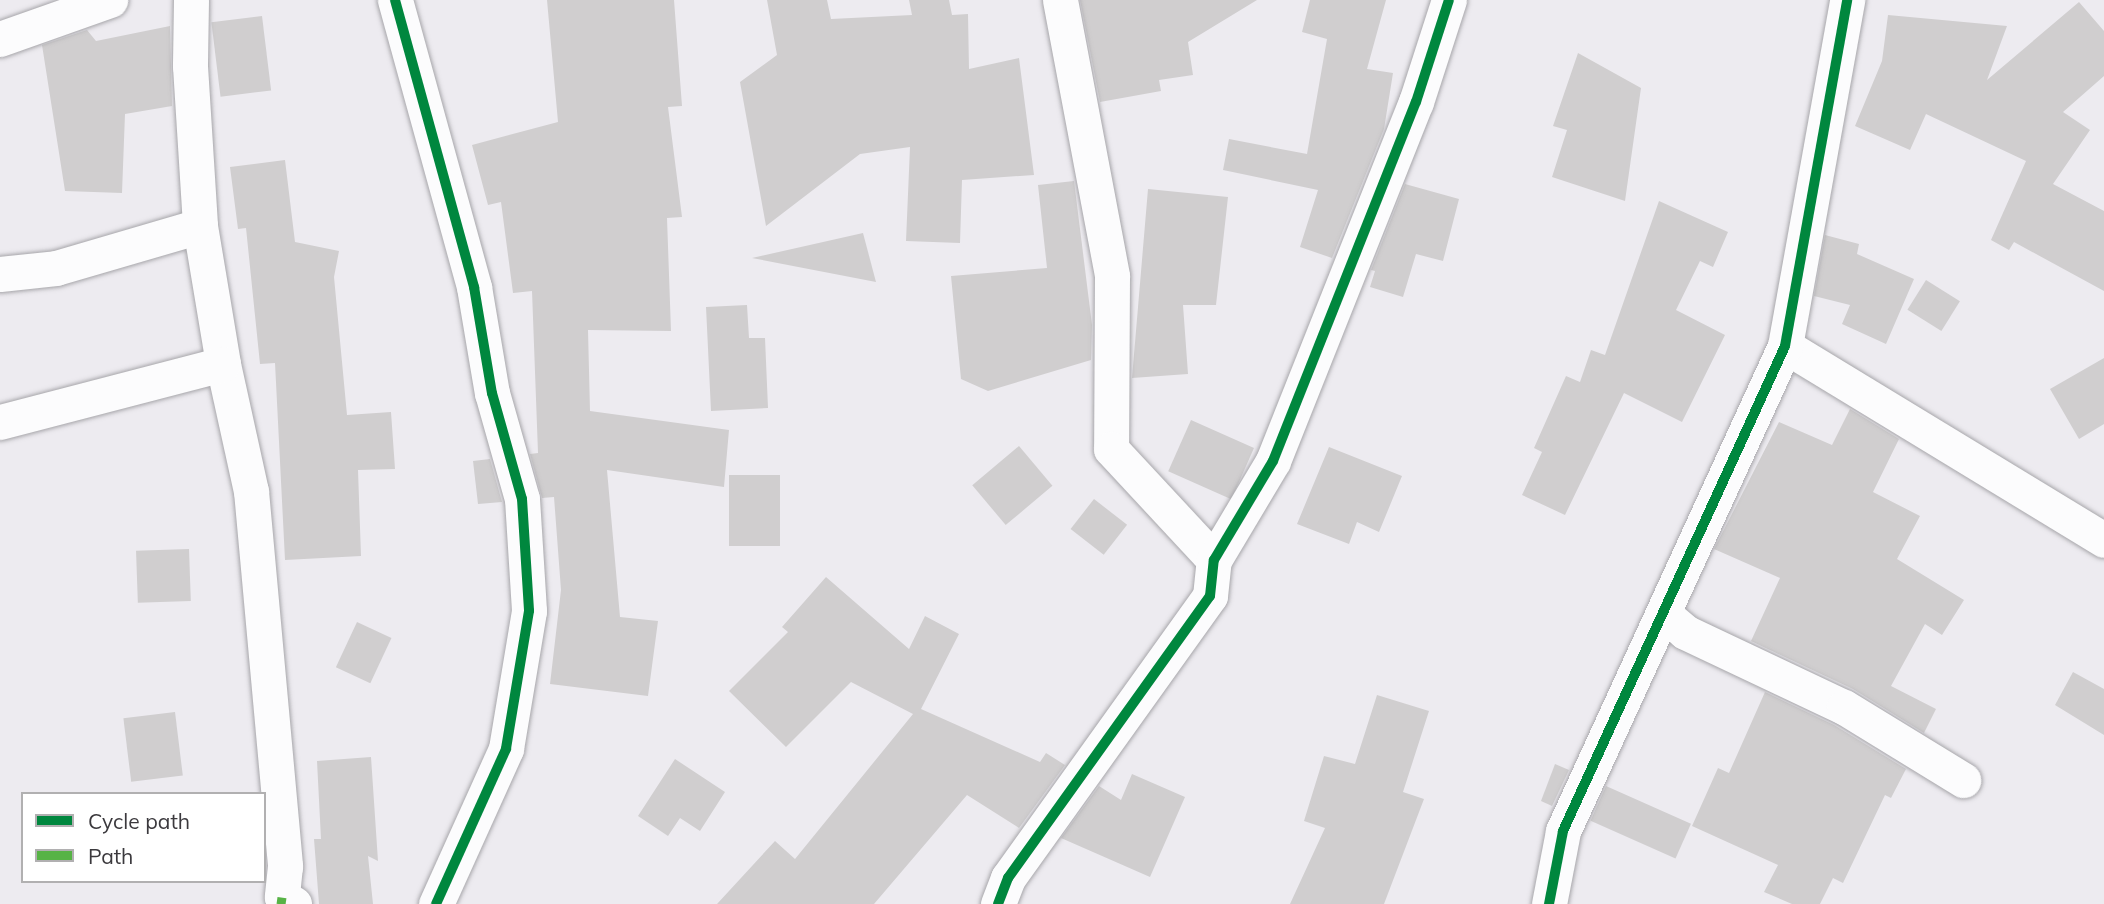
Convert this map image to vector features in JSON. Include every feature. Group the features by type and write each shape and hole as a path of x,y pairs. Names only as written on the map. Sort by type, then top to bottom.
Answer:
{"street":[{"path":"0,39 110,0"},
{"path":"191,0 190,66 200,226 223,364 251,491 285,866 282,897 294,904"},
{"path":"395,0 474,287 492,393 522,499 529,611 506,749 436,904"},
{"path":"1060,0 1112,275 1111,449 1214,560"},
{"path":"998,904 1008,878 1210,596 1214,560 1273,461 1416,102 1449,0"},
{"path":"1549,904 1563,831 1665,615 1785,346 1847,0"},
{"path":"0,274 56,268 200,226"},
{"path":"1785,346 2104,540"},
{"path":"0,422 223,364"},
{"path":"1665,615 1685,632 1844,707 1963,780"}],"building":[{"path":"547,0 674,0 682,106 668,107 682,217 667,218 671,331 588,330 590,411 729,430 724,487 607,470 620,617 658,621 648,696 550,684 561,590 554,497 542,498 530,454 538,453 532,291 513,293 501,202 488,205 472,145 558,122"},
{"path":"767,0 827,0 831,19 912,15 909,0 949,0 952,15 968,14 969,69 1019,58 1034,175 962,180 960,243 906,241 910,147 860,154 766,226 740,82 777,55"},
{"path":"1080,0 1257,0 1188,42 1193,75 1159,80 1161,91 1100,102"},
{"path":"1310,0 1386,0 1367,69 1393,73 1384,129 1332,258 1300,247 1318,190 1223,170 1229,139 1307,154 1327,39 1302,32"},
{"path":"2079,2 2104,31 2104,76 2063,112 2090,130 2053,184 2104,211 2104,291 2014,242 2009,250 1991,240 2026,161 1926,114 1910,150 1855,126 1882,61 1888,15 2007,26 1987,80"},
{"path":"262,16 271,90 221,97 211,22"},
{"path":"170,26 172,106 125,114 122,193 65,191 42,45 87,30 96,41"},
{"path":"1578,53 1641,88 1625,201 1552,177 1567,130 1553,126"},
{"path":"285,160 295,242 339,251 334,277 347,415 391,412 395,469 358,470 361,556 285,560 275,363 260,364 246,228 238,229 230,167"},
{"path":"1074,181 1092,325 1091,360 988,391 961,379 951,276 1047,268 1038,185"},
{"path":"1405,184 1459,199 1443,261 1416,254 1403,297 1370,287 1375,271 1371,270"},
{"path":"1148,189 1228,197 1216,305 1183,305 1188,374 1132,378"},
{"path":"1659,201 1728,232 1713,267 1700,261 1676,310 1725,335 1682,422 1624,393 1565,515 1522,495 1542,452 1534,448 1566,376 1580,382 1591,350 1605,355"},
{"path":"863,233 876,282 752,258"},
{"path":"1825,235 1859,244 1857,254 1914,279 1886,344 1842,324 1850,305 1814,296"},
{"path":"1926,280 1960,301 1941,331 1907,310"},
{"path":"747,305 749,338 765,338 768,408 711,411 706,307"},
{"path":"2104,358 2104,424 2079,439 2050,389"},
{"path":"1850,409 1899,439 1873,492 1920,516 1897,559 1964,600 1942,635 1925,624 1891,686 1936,709 1924,733 1853,689 1751,641 1780,578 1714,549 1779,422 1832,445"},
{"path":"1191,420 1254,448 1231,499 1168,471"},
{"path":"1019,446 1052,486 1006,525 972,485"},
{"path":"1329,447 1402,476 1379,532 1357,522 1349,544 1297,524"},
{"path":"490,459 502,502 478,504 473,461"},
{"path":"729,475 780,475 780,546 729,546"},
{"path":"1094,499 1127,525 1104,555 1071,529"},
{"path":"189,549 191,601 138,603 136,551"},
{"path":"826,577 909,649 925,616 959,634 921,709 1040,762 1046,753 1065,765 1019,828 967,795 874,904 717,904 775,841 795,859 913,714 851,682 786,747 729,691 788,632 782,627"},
{"path":"357,622 391,638 370,683 336,667"},
{"path":"2073,672 2104,689 2104,735 2055,705"},
{"path":"1765,692 1834,725 1906,769 1891,798 1885,795 1843,883 1833,878 1820,904 1792,904 1764,892 1778,865 1692,826 1718,768 1729,773"},
{"path":"1377,695 1429,711 1403,792 1424,799 1384,904 1290,904 1325,828 1304,821 1324,756 1355,764"},
{"path":"175,712 183,776 131,782 123,718"},
{"path":"371,757 378,861 368,856 373,904 319,904 314,839 321,839 317,761"},
{"path":"675,759 725,792 700,831 680,818 668,836 638,816"},
{"path":"1555,764 1569,770 1552,806 1541,801"},
{"path":"1132,774 1185,797 1150,877 1061,838 1099,786 1121,800"},
{"path":"1606,786 1691,824 1676,859 1591,821"}],"marked path":[{"path":"281,904 282,897"}],"cycle path":[{"path":"395,0 474,287 492,393 522,499 529,611 506,749 436,904"},
{"path":"998,904 1008,878 1210,596 1214,560 1273,461 1416,102 1449,0"},
{"path":"1549,904 1563,831 1785,346 1847,0"}]}
